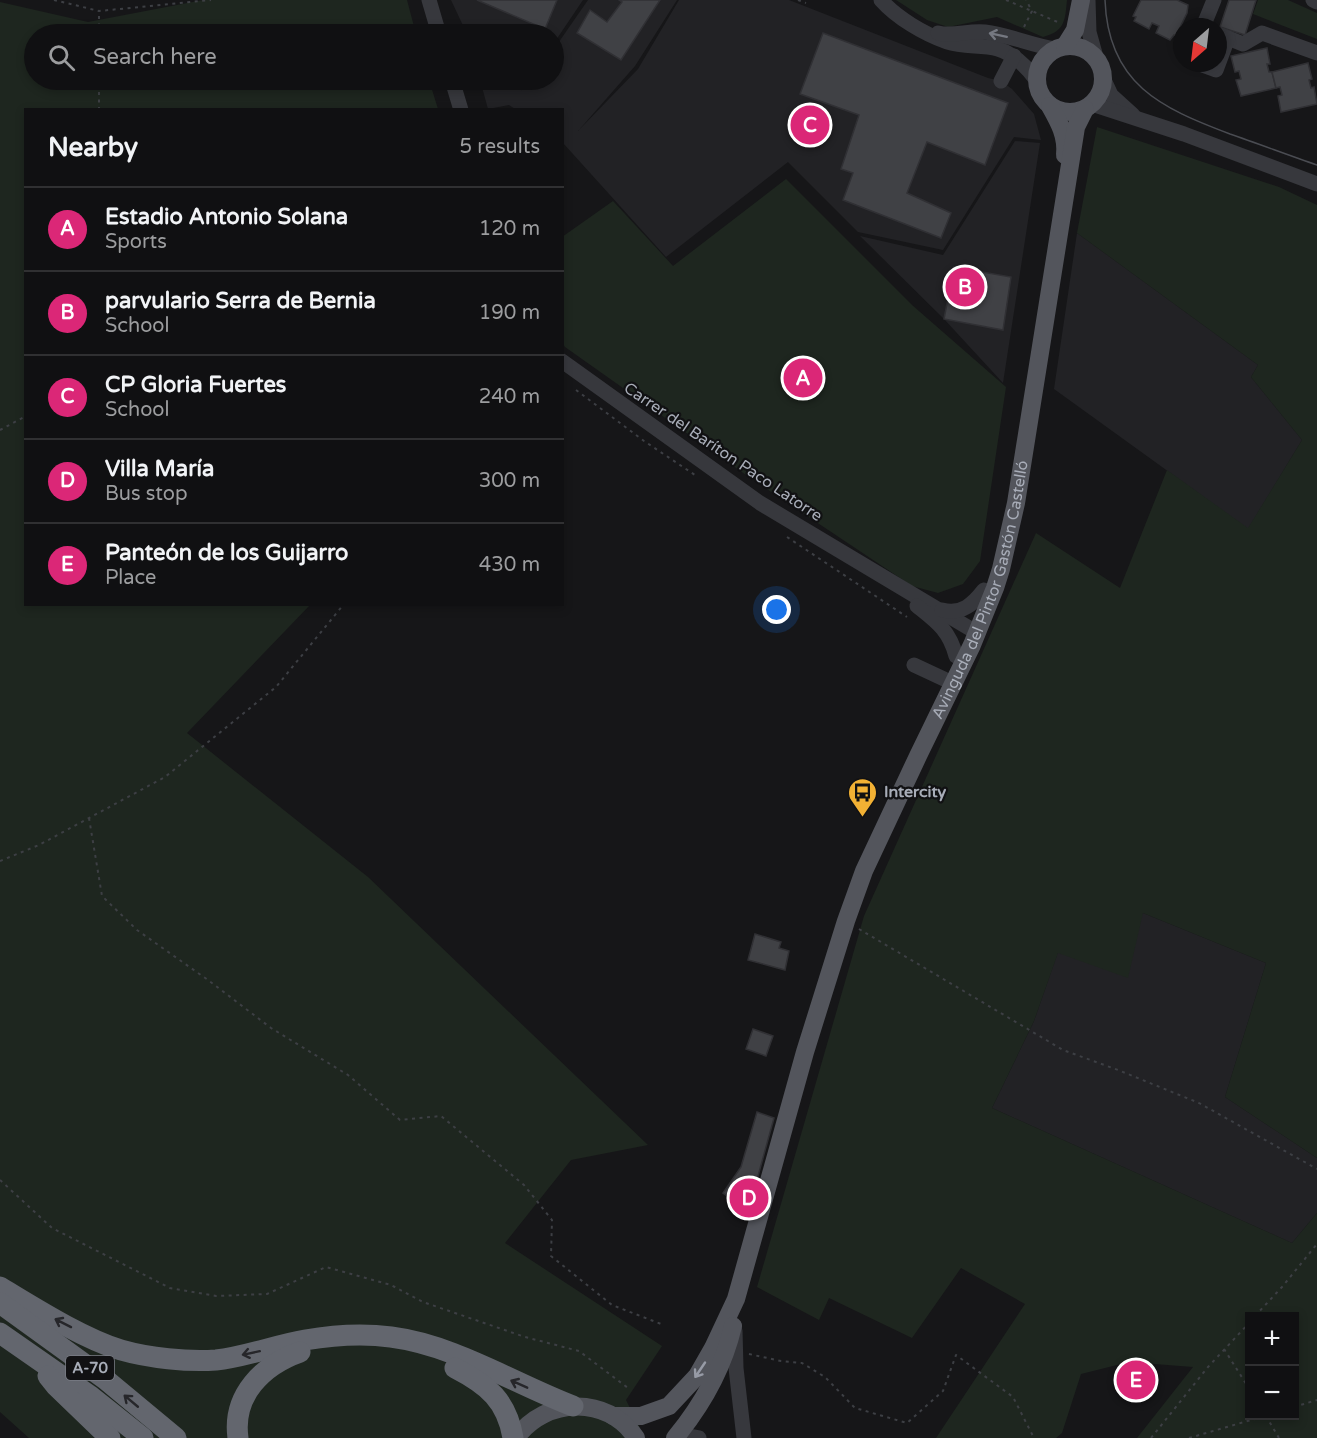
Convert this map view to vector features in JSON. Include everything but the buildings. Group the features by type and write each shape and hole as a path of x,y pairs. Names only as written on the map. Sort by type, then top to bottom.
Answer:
{"highway":[{"path":"0,1287 39,1311 82,1333 121,1349 180,1360 217,1360 304,1340 350,1334 392,1337 439,1347 573,1406"},
{"name":"A-70","path":"0,1302 105,1379 176,1438"},
{"name":"A-70","path":"0,1333 89,1395 142,1438"},
{"path":"238,1438 240,1411 247,1392 259,1375 272,1364 303,1351 326,1346 373,1343 420,1352 450,1365 482,1384 496,1397 505,1410 515,1438"},
{"path":"30,1352 56,1386 110,1438"}],"main road":[{"path":"1060,48 1082,48 1096,57 1102,68 1104,80 1101,92 1089,107 1067,112 1050,106 1041,95 1037,81 1044,59 1060,48 1075,30 1081,0"},
{"name":"Avinguda del Pintor Gastón Castelló","path":"676,1437 706,1396 723,1360 735,1307 805,1052 846,921 864,871 971,633 969,628 996,551 1015,460 1065,157 1066,145 1063,132 1050,106"},
{"name":"Avinguda del Pintor Gastón Castelló","path":"805,1052 829,950 854,870 944,679 972,645 1002,569 1016,503 1076,127 1089,107"},
{"name":"Avinguda del Pintor Gastón Castelló","path":"613,1416 641,1416 669,1406 683,1393 706,1362 735,1307"},
{"path":"515,1438 539,1416 573,1406 594,1408 613,1416 625,1424 636,1438"}],"street":[{"path":"429,0 436,24"},
{"path":"881,0 891,11 914,26 948,43 997,48 1014,56 1037,81"},
{"path":"1088,0 1089,32 1096,57"},
{"path":"1207,18 1214,0"},
{"path":"914,26 943,34 972,31 995,33 1060,48"},
{"path":"1227,38 1243,44 1262,33 1317,53"},
{"path":"1001,81 1014,56"},
{"path":"1104,80 1112,95 1135,117"},
{"path":"456,90 460,108"},
{"path":"1089,107 1135,117 1317,184"},
{"name":"Carrer del Baríton Paco Latorre","path":"564,362 759,502 969,628"},
{"name":"Carrer del Baríton Paco Latorre","path":"867,568 940,624 959,661"},
{"name":"Avinguda del Pintor Gastón Castelló","path":"934,607 948,611 961,610 973,604 984,590"},
{"path":"914,664 944,679"},
{"name":"Avinguda del Pintor Gastón Castelló","path":"735,1307 735,1350 744,1438"},
{"name":"Avinguda del Pintor Gastón Castelló","path":"676,1437 699,1438"}],"path":[{"path":"54,0 99,11 211,0"},
{"path":"798,0 806,3"},
{"path":"1006,0 1063,24"},
{"path":"1026,0 1032,11"},
{"path":"99,11 99,24"},
{"path":"1023,30 1032,11"},
{"path":"99,90 99,108"},
{"path":"576,390 644,441 699,478"},
{"path":"0,430 24,417"},
{"path":"787,537 915,622"},
{"path":"0,861 39,845 165,777 276,687 342,606"},
{"path":"89,818 102,896 137,930 271,1028 348,1075 400,1120 441,1116 524,1185 552,1220 551,1256 612,1305 661,1324"},
{"path":"846,921 1063,1050 1199,1103 1317,1170"},
{"path":"0,1180 52,1228 170,1288 216,1296 267,1294 326,1267 391,1285 423,1302 525,1337 579,1351 628,1388"},
{"path":"1260,1312 1317,1244"},
{"path":"1151,1438 1208,1366 1245,1327"},
{"path":"1224,1349 1245,1382"},
{"path":"735,1350 781,1361 802,1363 825,1377 855,1408 906,1424 943,1391 956,1354 1013,1397 1034,1438"},
{"path":"1299,1405 1317,1400"},
{"path":"1189,1438 1251,1420"},
{"path":"1268,1420 1279,1438"}],"shaded area":[{"path":"203,0 407,0 413,24 24,24 24,90 432,90 438,108 24,108 24,606 309,606 187,733 368,877 648,1145 571,1160 505,1243 662,1346 626,1400 645,1438 29,1438 0,1412 0,2 88,22"},
{"path":"451,0 583,0 564,28 564,24 462,24"},
{"path":"588,0 677,0 635,66 578,131 638,69 679,0 789,0 988,78 1001,81 1012,89 1034,114 1041,140 1014,137 943,250 858,232 788,162 666,257 564,144 564,108 514,108 509,105 488,108 483,90 564,90 564,35"},
{"path":"896,0 1067,0 1066,14 1060,28 1043,37 997,17 948,27 927,20"},
{"path":"1258,0 1288,0 1317,13 1317,39 1253,14"},
{"path":"1097,127 1279,187 1317,205 1317,1158 1225,1097 1266,963 1143,913 1128,978 1058,953 1034,1021 992,1108 1292,1243 1317,1213 1317,1438 1137,1438 1193,1367 1129,1362 1081,1374 1062,1433 1056,1438 936,1438 1025,1304 961,1268 912,1338 829,1298 819,1320 757,1287 864,916 1036,533 1120,588 1167,470 1248,528 1302,440 1251,377 1258,365 1077,233"},
{"path":"1015,141 1040,143 1003,383 944,319 860,236 943,255"},
{"path":"786,179 912,305 1006,387 980,561 963,584 938,593 912,586 746,475 564,346 564,236 613,201 673,266"},
{"path":"1077,233 1258,365 1251,377 1302,440 1248,529 1054,389"},
{"path":"1143,913 1266,963 1225,1097 1317,1158 1317,1213 1292,1243 992,1108 1034,1021 1058,952"}],"tram line":[{"path":"1105,0 1108,29 1116,53 1128,72 1143,89 1182,114 1317,165"}],"place":[{"name":"CP Gloria Fuertes","path":"810,125"},
{"name":"parvulario Serra de Bernia","path":"965,287"},
{"name":"Estadio Antonio Solana","path":"803,378"},
{"name":"Intercity","path":"863,818"},
{"name":"Villa María","path":"749,1198"},
{"name":"Panteón de los Guijarro","path":"1136,1380"}]}
